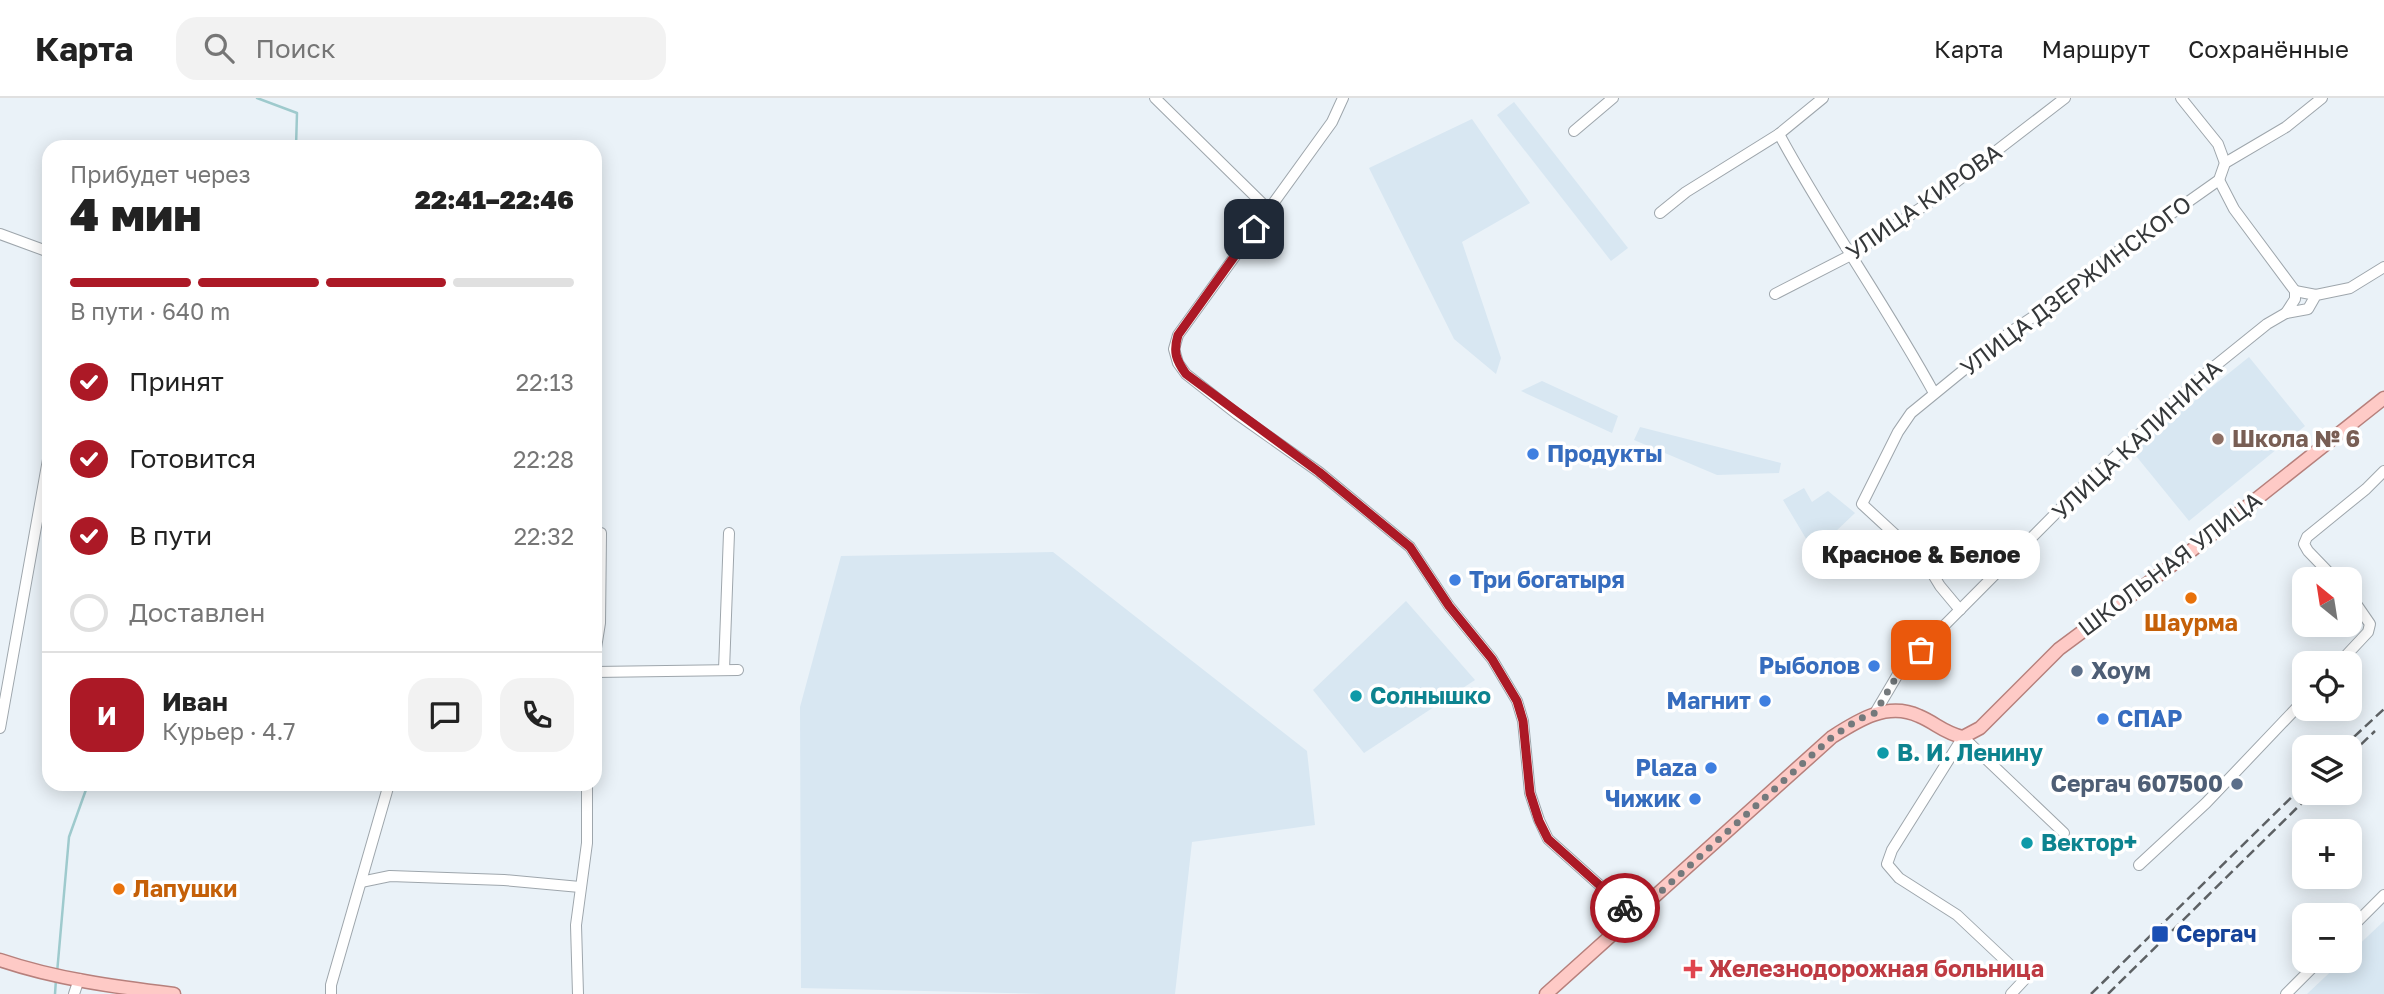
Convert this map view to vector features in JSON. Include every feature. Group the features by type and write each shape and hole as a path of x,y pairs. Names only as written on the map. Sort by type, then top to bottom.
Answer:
{"main road":[{"name":"ШКОЛЬНАЯ УЛИЦА","path":"1963,737 1980,728 2059,649 2187,554 2384,398"},
{"path":"1546,994 1832,737 1859,719 1875,713 1902,711 1918,715 1948,734 1963,737"},
{"path":"0,960 24,968 79,979 174,994"}],"street":[{"path":"1156,98 1268,209"},
{"path":"1343,98 1332,122 1178,335 1174,349 1178,363 1186,374 1319,472 1410,547 1449,606 1492,659 1517,701 1523,721 1530,793 1548,839 1634,916"},
{"path":"1574,131 1613,98"},
{"path":"1660,213 1686,192 1779,134 1824,98"},
{"name":"УЛИЦА КИРОВА","path":"1775,294 1851,255 1934,199 2065,98"},
{"path":"2181,98 2218,144 2225,163 2219,180 2234,209 2295,291 2295,299 2286,313"},
{"path":"2225,163 2286,127 2322,98"},
{"path":"1779,134 1809,189 1911,351 1934,393"},
{"name":"УЛИЦА ДЗЕРЖИНСКОГО","path":"1960,610 1940,586 1926,563 1862,504 1898,432 1911,413 1934,393 2009,333 2042,311 2066,288 2219,180"},
{"path":"0,234 42,250"},
{"name":"УЛИЦА КАЛИНИНА","path":"1875,713 1901,669 2074,495 2200,378 2267,324 2286,313 2308,309 2316,295 2350,288 2384,267"},
{"path":"2295,291 2316,295"},
{"path":"2323,567 2304,544 2307,537 2384,471"},
{"path":"0,728 42,493"},
{"path":"724,670 729,533"},
{"path":"2350,651 2368,632 2370,624 2362,612"},
{"path":"602,671 738,670"},
{"path":"2140,865 2206,803 2292,713"},
{"path":"2011,994 2025,979 1957,915 1899,878 1887,864 1892,850 1963,737 2064,833"},
{"path":"331,994 331,985 387,791"},
{"path":"578,994 576,925 587,843 587,791"},
{"path":"361,882 390,876 504,880 580,887"},
{"path":"2362,917 2384,895"},
{"path":"2286,994 2307,973"},
{"path":"74,994 79,979"}],"shaded area":[{"path":"1514,102 1628,248 1611,261 1497,115"},
{"path":"1472,119 1530,203 1462,242 1501,358 1496,374 1454,339 1369,168"},
{"name":"Школа № 6","path":"2249,357 2305,426 2189,521 2132,451"},
{"path":"1542,381 1618,416 1612,433 1521,391"},
{"path":"1640,427 1781,463 1779,473 1717,475 1634,440"},
{"path":"1804,488 1812,502 1828,491 1855,513 1814,552 1783,500"},
{"path":"1053,552 1307,751 1315,825 1192,842 1175,994 801,988 800,707 841,556"},
{"path":"1406,601 1475,680 1364,753 1313,690"},
{"path":"2384,921 2384,994 2307,994 2329,973 2362,973 2362,942"}],"waterway":[{"path":"257,98 297,113 296,140"},
{"path":"57,973 69,837 85,791"},
{"path":"55,994 56,979"}],"railway":[{"path":"2356,735 2384,709"},
{"path":"2362,743 2375,731"},
{"path":"2091,994 2292,797"},
{"path":"2108,994 2300,805"}],"way so far":[{"path":"1625,908 1634,916 1832,737 1859,719 1875,713 1901,669 1921,650"}],"place":[{"name":"Школа № 6","path":"2218,439"},
{"name":"Продукты","path":"1533,454"},
{"name":"Три богатыря","path":"1455,580"},
{"name":"Шаурма","path":"2191,598"},
{"name":"Красное & Белое","path":"1921,650"},
{"name":"Рыболов","path":"1874,666"},
{"name":"Хоум","path":"2077,671"},
{"name":"Солнышко","path":"1356,696"},
{"name":"Магнит","path":"1765,701"},
{"name":"СПАР","path":"2103,719"},
{"name":"В. И. Ленину","path":"1883,753"},
{"name":"Plaza","path":"1711,768"},
{"name":"Сергач 607500","path":"2237,784"},
{"name":"Чижик","path":"1695,799"},
{"name":"Вектор+","path":"2027,843"},
{"name":"Лапушки","path":"119,889"},
{"name":"Сергач","path":"2160,934"},
{"name":"Железнодорожная больница","path":"1693,969"}],"route":[{"path":"1254,229 1178,335 1174,349 1178,363 1186,374 1319,472 1410,547 1449,606 1492,659 1517,701 1523,721 1530,793 1548,839 1625,908"}]}
